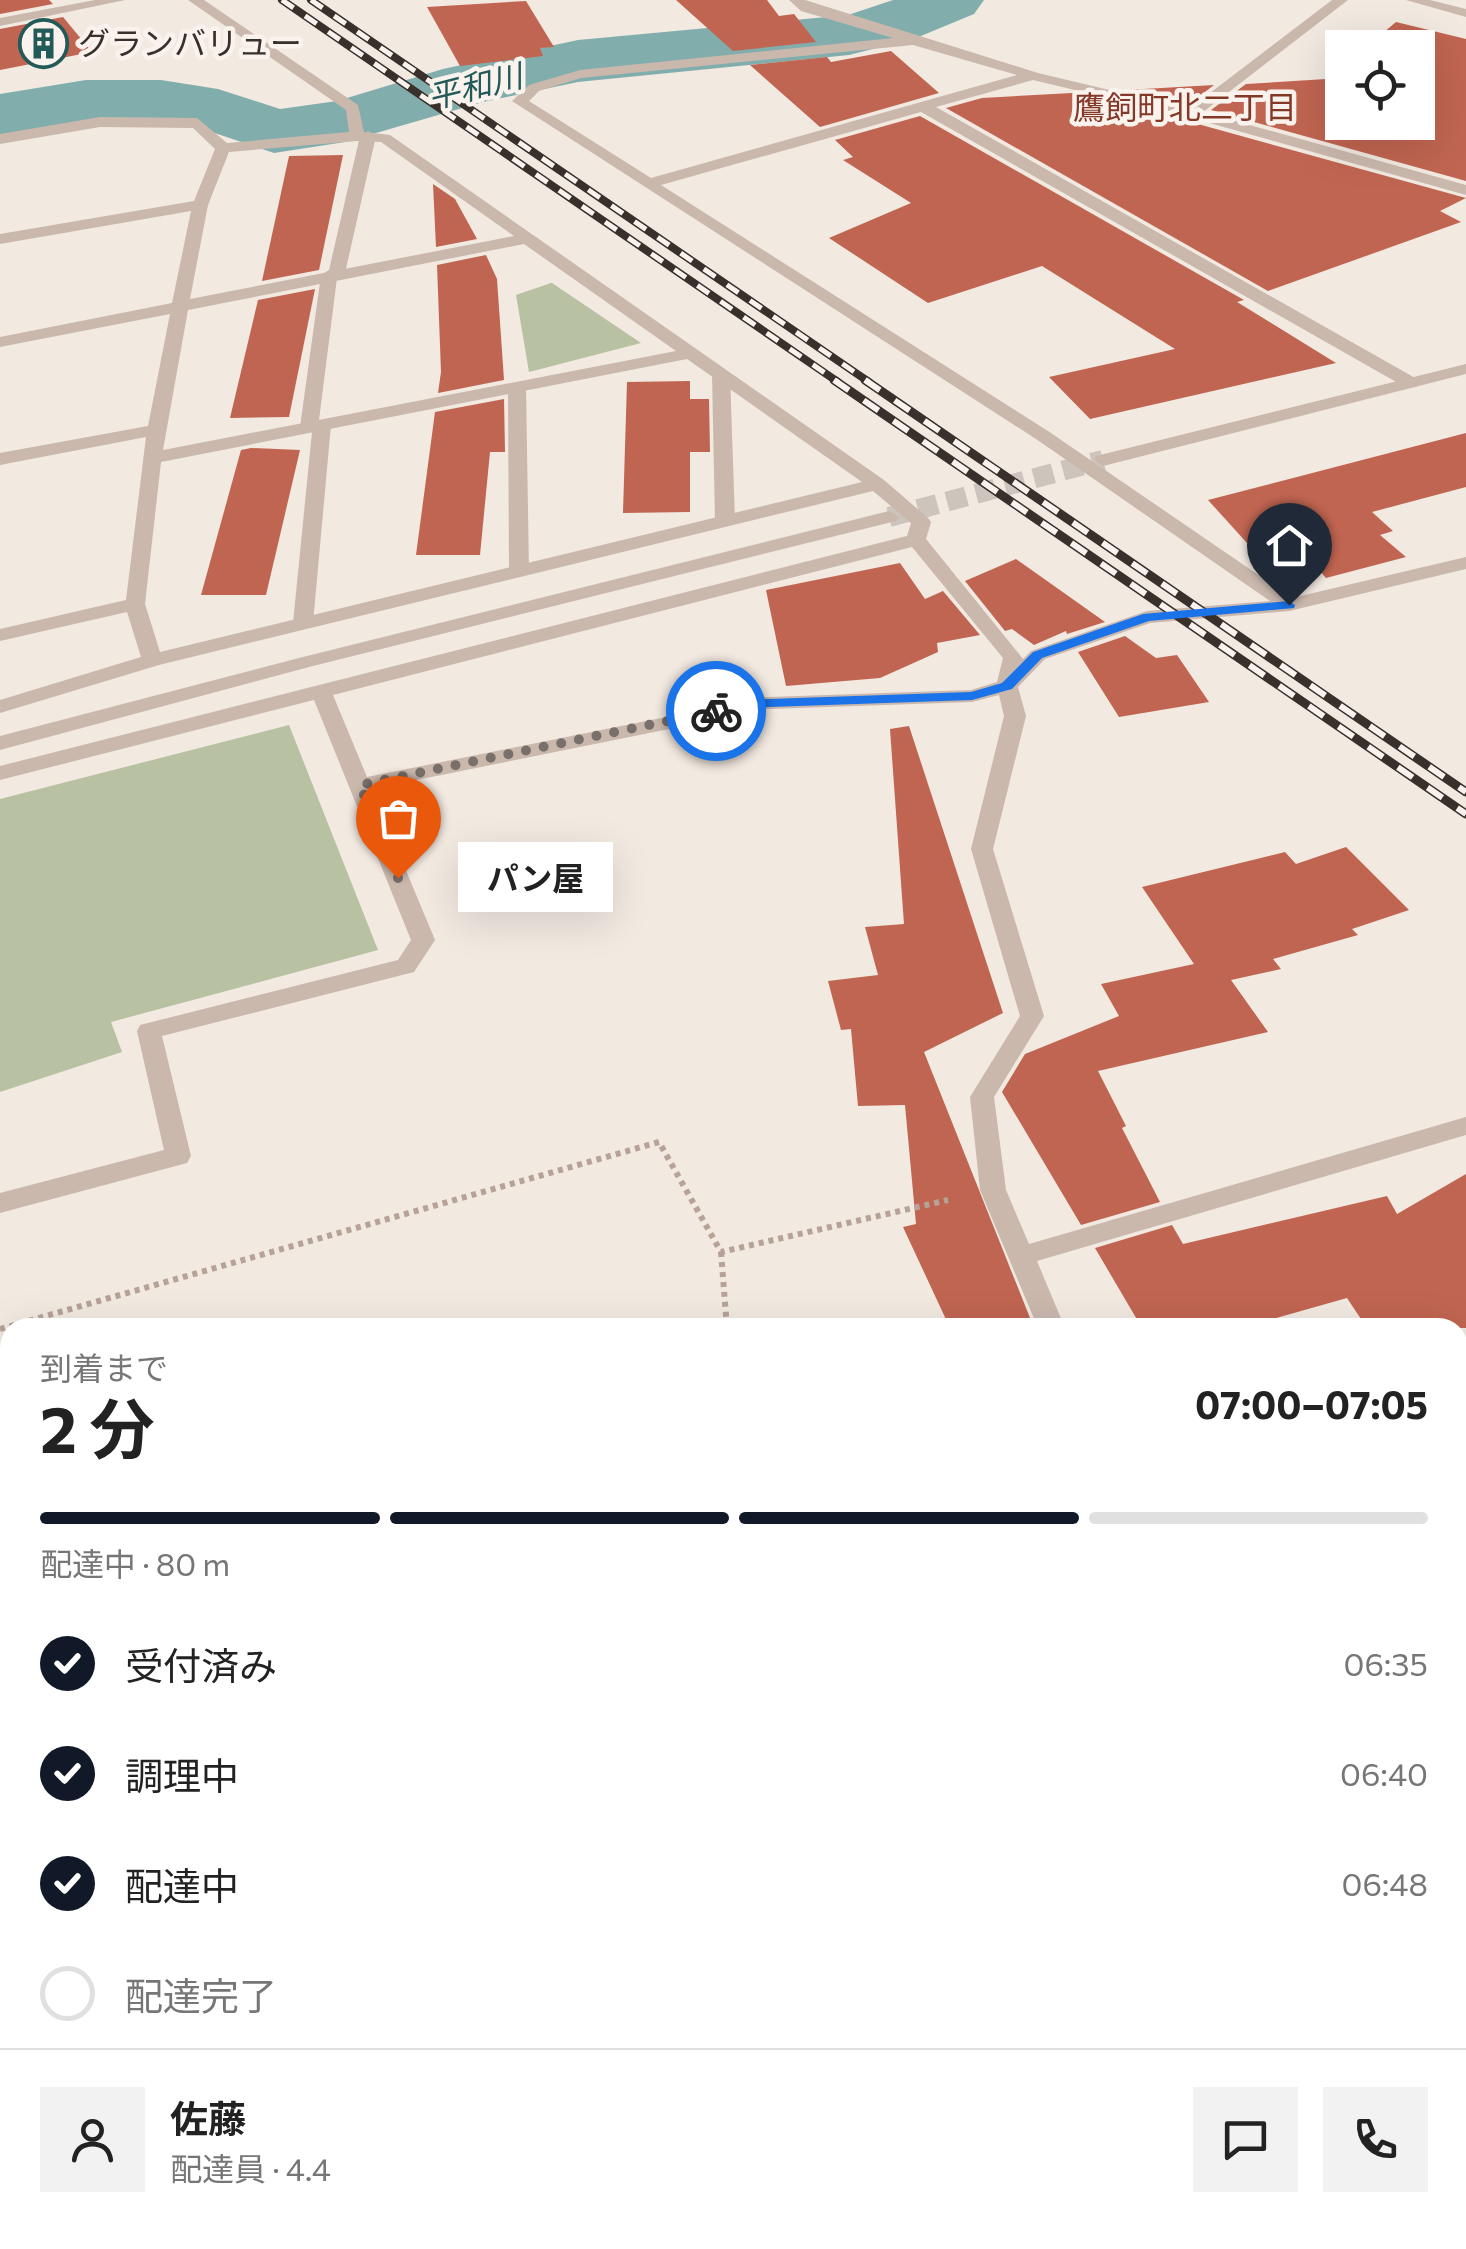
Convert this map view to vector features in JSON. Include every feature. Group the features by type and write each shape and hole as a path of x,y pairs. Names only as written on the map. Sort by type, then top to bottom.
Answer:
{"street":[{"path":"0,22 118,0"},
{"path":"194,0 353,108 362,136 333,274 316,426 303,623"},
{"path":"796,0 806,8 910,41 1466,190"},
{"path":"1192,114 1341,0"},
{"path":"1414,0 1466,13"},
{"path":"910,41 580,74 534,88 520,101 1042,436 1289,605"},
{"path":"651,182 1034,76"},
{"path":"924,107 1411,383"},
{"path":"0,139 100,122 197,122 223,148 362,136 386,138 877,484 921,522 916,540"},
{"path":"152,660 134,604 152,458 200,205 223,148"},
{"path":"0,238 200,205"},
{"path":"0,342 528,238"},
{"path":"152,458 690,352"},
{"path":"1103,460 1466,370"},
{"path":"720,374 725,521"},
{"path":"516,386 519,571"},
{"path":"0,459 156,430"},
{"path":"0,707 152,660 877,484"},
{"path":"0,744 306,662 889,516"},
{"path":"916,540 1013,657 1007,686 1015,716 982,849 1032,1016 982,1097 993,1190 1048,1318"},
{"path":"0,773 916,540"},
{"path":"360,785 740,704 972,696 1007,686 1038,655 1148,617 1289,605 1466,563"},
{"path":"0,635 134,604"},
{"path":"0,1203 178,1156 150,1031 406,966 423,940 321,692"},
{"path":"1021,1256 1466,1126"}],"path":[{"path":"39,1318 659,1142 721,1252 727,1318"},
{"path":"721,1252 993,1190"}],"green space":[{"path":"551,283 641,343 529,372 516,295"},
{"path":"289,725 378,950 111,1022 122,1052 0,1092 0,799"}],"building":[{"path":"0,0 49,0 53,4 0,14"},
{"path":"676,0 767,0 779,16 794,14 816,42 733,51"},
{"path":"526,1 554,47 540,48 543,56 460,66 427,7"},
{"name":"グランバリュー","path":"63,17 92,52 0,70 0,29"},
{"path":"1396,22 1429,30 1386,30"},
{"path":"1435,31 1466,39 1466,181 1211,110 1246,84 1325,79 1325,140 1435,140"},
{"path":"891,51 939,93 820,127 750,65 827,57 831,62"},
{"path":"1214,85 1188,105 1126,90"},
{"path":"1072,93 1466,198 1440,211 1461,222 1268,291 946,108 982,98"},
{"path":"920,116 1244,300 1237,302 1336,363 1090,419 1049,377 1175,349 1042,266 928,303 829,238 911,203 843,160 853,157 835,140"},
{"path":"343,155 319,270 262,281 289,156"},
{"path":"433,184 455,199 477,239 436,247"},
{"path":"486,255 497,279 504,380 438,393 441,372 437,265"},
{"path":"315,289 289,417 230,418 258,300"},
{"path":"690,381 690,399 709,399 710,452 690,452 690,512 623,513 627,382"},
{"path":"504,399 505,452 490,452 480,555 416,555 435,412"},
{"path":"1466,433 1466,487 1372,512 1393,531 1380,535 1406,557 1326,578 1312,562 1286,567 1261,540 1247,543 1208,500"},
{"path":"241,450 300,450 266,595 201,595"},
{"path":"1016,559 1105,622 1067,634 1066,631 1034,645 1012,629 1005,631 965,581"},
{"path":"900,563 925,599 943,591 980,635 937,643 938,652 880,678 786,686 766,590"},
{"path":"1125,636 1156,658 1177,655 1209,702 1119,717 1078,652"},
{"path":"909,726 1003,1013 924,1052 1030,1318 945,1318 903,1227 916,1224 905,1105 858,1106 851,1029 841,1030 828,981 878,975 865,927 904,924 890,729"},
{"path":"1346,847 1409,910 1352,929 1358,935 1273,959 1281,969 1231,980 1268,1032 1098,1071 1160,1202 1081,1225 1002,1092 1025,1054 1119,1016 1101,984 1194,964 1142,887 1285,852 1296,864"},
{"path":"1466,1174 1466,1318 1360,1318 1347,1298 1276,1318 1136,1318 1095,1248 1172,1225 1183,1244 1387,1196 1397,1214"}],"waterway":[{"name":"平和川","path":"0,115 86,101 161,101 218,110 274,131 345,121 468,84 578,61 849,35 892,24 951,0"}],"tunnel":[{"path":"889,517 1103,460"}],"railway":[{"path":"282,0 838,382"},
{"path":"311,0 869,382"},
{"path":"834,380 1466,814"},
{"path":"865,380 1466,792"}],"way so far":[{"path":"398,878 360,785 716,711"}],"place":[{"name":"グランバリュー","path":"43,44"},
{"name":"パン屋","path":"398,878"}],"district":[{"name":"鷹飼町北二丁目","path":"1185,108"}],"route":[{"path":"716,711 740,704 972,696 1007,686 1038,655 1148,617 1289,605"}]}
